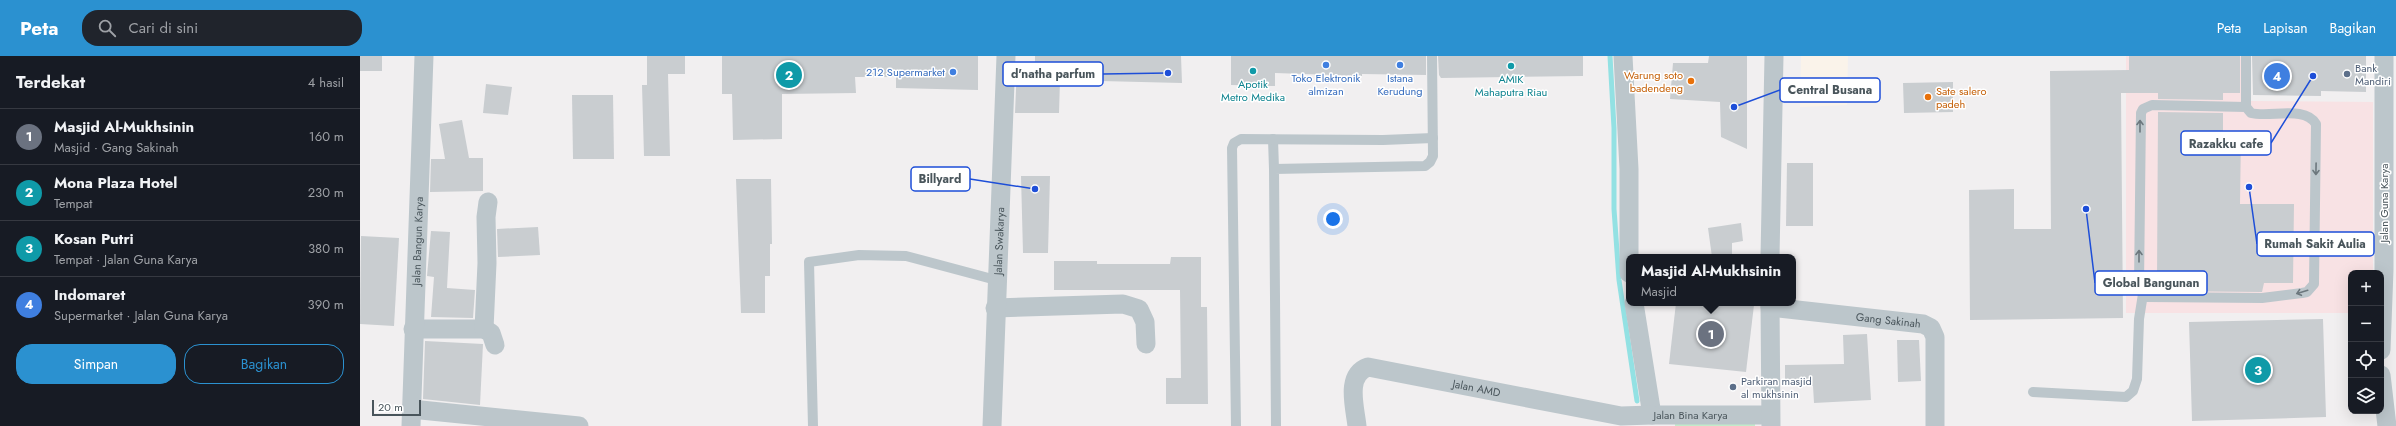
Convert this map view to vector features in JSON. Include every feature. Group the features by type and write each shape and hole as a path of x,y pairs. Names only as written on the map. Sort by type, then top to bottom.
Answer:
{"street":[{"name":"Jalan Bangun Karya","path":"411,418 424,56"},
{"name":"Jalan Swakarya","path":"992,426 996,280 1006,56"},
{"path":"1623,56 1628,168 1629,254"},
{"path":"1770,254 1774,56"},
{"name":"Jalan Guna Karya","path":"2381,342 2384,270 2384,56"},
{"path":"484,329 487,263 486,217 488,202"},
{"path":"995,308 1123,304 1139,309 1145,322 1146,344"},
{"name":"Jalan Bina Karya","path":"1634,306 1652,415 1771,421"},
{"path":"1770,306 1771,421"},
{"name":"Gang Sakinah","path":"1778,306 1923,324 1931,328 1935,337 1935,426"},
{"path":"413,329 484,329 491,333 495,345"},
{"name":"Jalan AMD","path":"1357,426 1353,387 1356,376 1360,370 1368,367 1621,416 1652,415"},
{"path":"2381,378 2387,426"},
{"path":"411,418 579,426"}],"lane":[{"path":"1274,168 1425,166 1430,162 1433,156 1432,56"},
{"path":"2143,294 2151,298 2262,298 2302,293 2311,288 2315,279 2317,130 2313,119 2308,116 2251,113 2246,107 2246,56"},
{"path":"2033,392 2126,397 2133,391 2136,379 2139,319 2143,294 2139,285 2141,113 2143,109 2152,106 2246,107"},
{"path":"1236,426 1232,148 1234,143 1241,139 1383,140 1433,138"},
{"path":"1273,139 1276,426"},
{"path":"813,426 809,262 859,255 906,256 996,280"}],"shaded area":[{"path":"1801,56 1848,56 1847,105 1800,107"},
{"path":"2126,56 2251,56 2251,101 2373,102 2373,270 2348,270 2348,313 2126,313"}],"green space":[{"path":"1675,422 1755,423 1755,426 1675,426"}],"building":[{"path":"360,56 382,56 382,71 360,71"},
{"path":"647,56 685,56 685,74 668,74 670,156 644,156 642,85 647,85"},
{"path":"722,56 978,56 978,90 896,88 896,77 855,77 856,93 782,94 782,139 733,140 732,94 722,94"},
{"path":"1035,56 1181,56 1182,83 1060,80 1059,113 1015,113 1017,66 1035,66"},
{"path":"1231,56 1426,56 1426,75 1362,74 1362,76 1275,73 1275,86 1231,85"},
{"name":"AMIK Mahaputra Riau","path":"1438,56 1583,56 1583,76 1441,78 1439,75"},
{"path":"1709,56 1747,56 1747,149 1721,137 1720,102 1670,99 1673,63 1708,63"},
{"path":"2129,56 2240,56 2240,93 2223,93 2223,100 2158,99 2158,93 2121,93 2123,318 1970,320 1969,190 2014,189 2014,229 2051,229 2050,71 2129,70"},
{"path":"2252,56 2366,56 2366,92 2321,91 2321,96 2253,95"},
{"name":"Sate salero padeh","path":"1953,82 1953,112 1904,113 1903,83"},
{"path":"486,84 512,87 508,115 483,113"},
{"path":"572,95 613,95 614,159 573,159"},
{"path":"2158,112 2223,113 2223,133 2241,133 2240,204 2294,204 2293,283 2264,283 2262,292 2162,291 2162,282 2157,282"},
{"path":"462,120 469,158 483,158 483,191 430,192 431,159 445,159 439,124"},
{"path":"1787,163 1813,163 1813,226 1786,226"},
{"path":"1021,176 1050,176 1048,253 1023,253"},
{"path":"736,179 771,179 772,244 770,244 770,276 765,276 765,313 741,313"},
{"path":"1741,223 1743,241 1732,243 1732,254 1712,254 1708,228"},
{"path":"538,227 540,255 498,257 497,229"},
{"path":"431,231 450,232 447,288 475,290 473,318 431,317 434,277 427,276"},
{"path":"361,236 399,238 394,326 360,324"},
{"path":"1171,257 1201,257 1201,307 1207,307 1208,404 1166,404 1166,378 1181,378 1180,290 1054,290 1054,261 1097,261 1097,264 1170,264"},
{"path":"1676,306 1754,306 1746,372 1669,364"},
{"path":"2323,319 2326,417 2192,421 2189,322"},
{"path":"1867,334 1871,400 1814,403 1813,386 1785,386 1785,365 1844,364 1843,335"},
{"path":"1897,340 1919,340 1921,381 1898,382"},
{"path":"425,341 483,344 480,405 423,399"}],"waterway":[{"path":"1610,56 1614,128 1614,209 1619,280 1637,401"}],"place":[{"name":"Toko Elektronik almizan","path":"1326,65"},
{"name":"Istana Kerudung","path":"1400,65"},
{"name":"AMIK Mahaputra Riau","path":"1511,66"},
{"name":"Apotik Metro Medika","path":"1253,71"},
{"name":"212 Supermarket","path":"953,72"},
{"name":"d'natha parfum","path":"1168,73"},
{"name":"Bank Mandiri","path":"2347,74"},
{"name":"Mona Plaza Hotel","path":"789,75"},
{"name":"Indomaret","path":"2277,76"},
{"name":"Razakku cafe","path":"2313,76"},
{"name":"Warung soto badendeng","path":"1691,81"},
{"name":"Sate salero padeh","path":"1928,97"},
{"name":"Central Busana","path":"1734,107"},
{"name":"Rumah Sakit Aulia","path":"2249,187"},
{"name":"Billyard","path":"1035,189"},
{"name":"Global Bangunan","path":"2086,209"},
{"name":"Masjid Al-Mukhsinin","path":"1711,334"},
{"name":"Kosan Putri","path":"2258,370"},
{"name":"Parkiran masjid al mukhsinin","path":"1733,387"}]}
